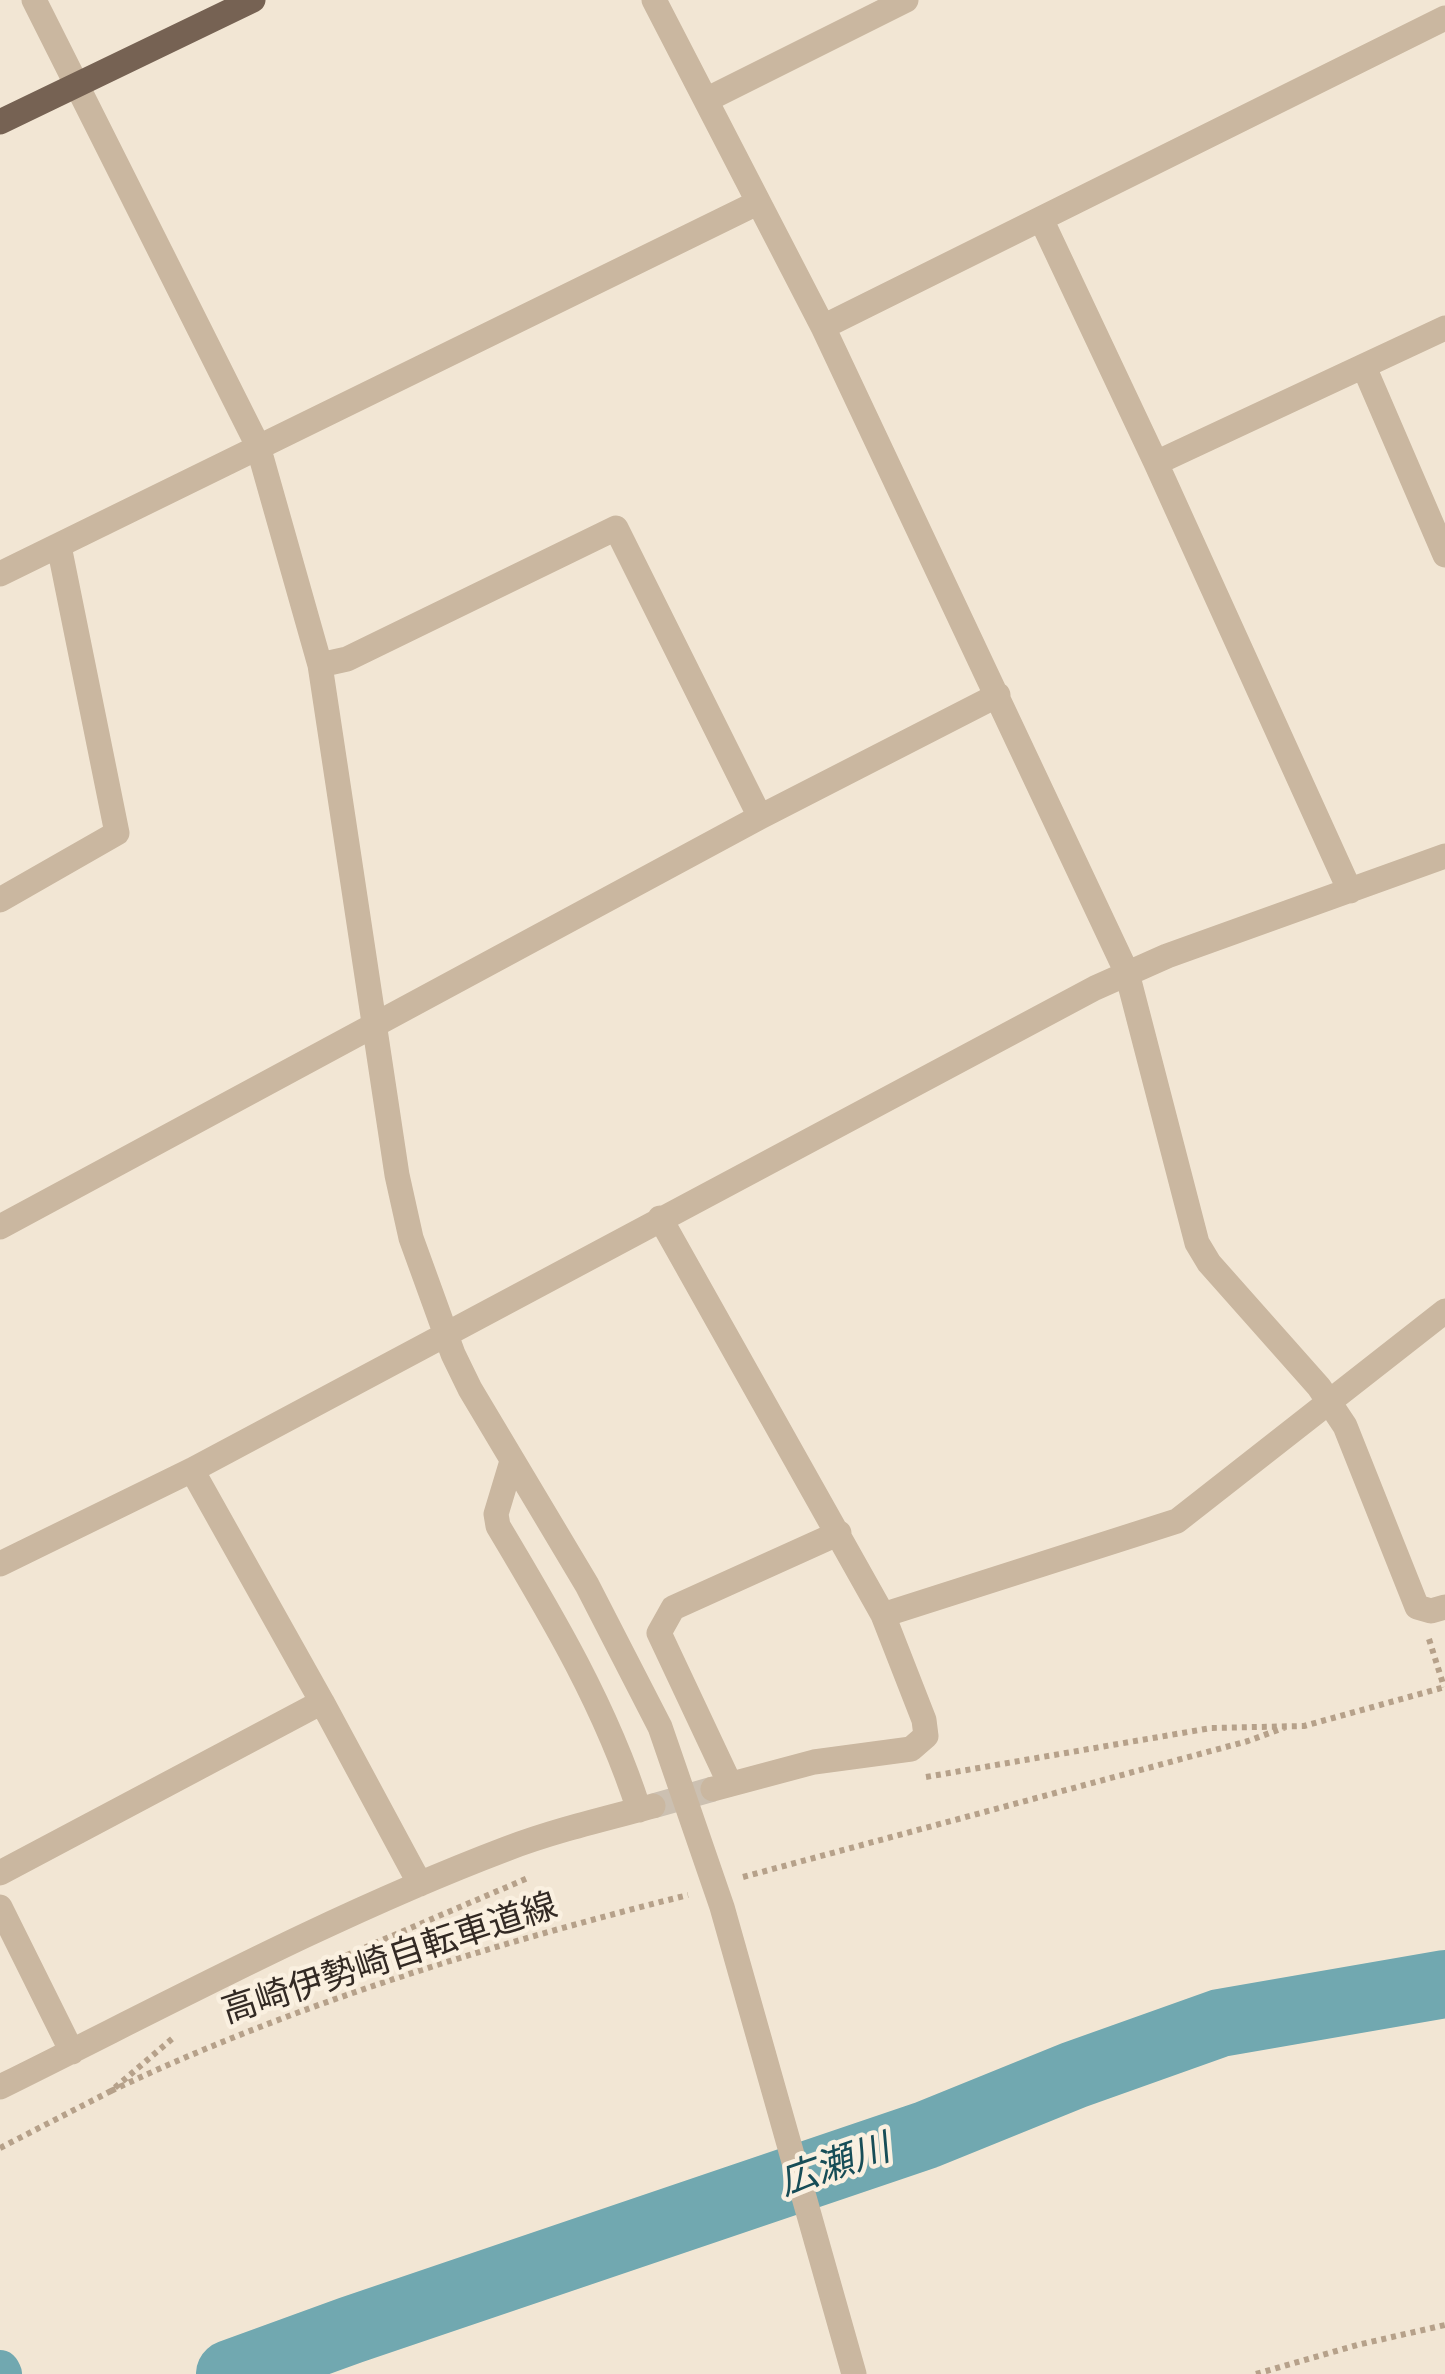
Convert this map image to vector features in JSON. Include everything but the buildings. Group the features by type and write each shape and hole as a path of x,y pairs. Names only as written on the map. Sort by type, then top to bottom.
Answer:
{"main road":[{"path":"0,122 253,0"}],"street":[{"path":"34,0 258,446 320,665 396,1175 412,1238 470,1389 586,1585 660,1727 722,1907 854,2374"},
{"path":"654,0 823,328 1127,973 1197,1244 1209,1264 1330,1401 1346,1426 1412,1600 1421,1610 1445,1607"},
{"path":"706,100 906,0"},
{"path":"823,328 1445,18"},
{"path":"0,574 757,203"},
{"path":"1041,219 1350,891"},
{"path":"1156,464 1445,328"},
{"path":"1364,367 1445,555"},
{"path":"320,665 347,659 616,528 760,816"},
{"path":"0,900 116,833 59,546"},
{"path":"0,1227 760,816 998,695"},
{"path":"0,1564 192,1470 1127,973 1445,856"},
{"path":"660,1218 839,1532 884,1615 924,1720 926,1736 911,1748 814,1762 721,1787 659,1633 663,1621 673,1608 839,1532"},
{"path":"884,1615 1177,1521 1445,1311"},
{"path":"0,2087 164,2004 420,1884 509,1848 646,1808 571,1648 498,1526 496,1514 512,1461"},
{"path":"192,1470 420,1884"},
{"path":"0,1874 322,1702"},
{"path":"0,1907 72,2052"}],"path":[{"path":"924,1778 1211,1728 1304,1726 1444,1687 1429,1638"},
{"path":"732,1880 1248,1741 1286,1727"},
{"name":"高崎伊勢崎自転車道線","path":"317,1968 546,1870"},
{"name":"高崎伊勢崎自転車道線","path":"0,2148 202,2048 531,1937 692,1894"},
{"name":"高崎伊勢崎自転車道線","path":"111,2091 184,2031"},
{"path":"1256,2374 1445,2325"}],"waterway":[{"name":"広瀬川","path":"230,2374 926,2135 1074,2075 1220,2023 1445,1984"},
{"path":"0,2370 2,2374"}],"tunnel":[{"path":"653,1806 713,1789"}]}
